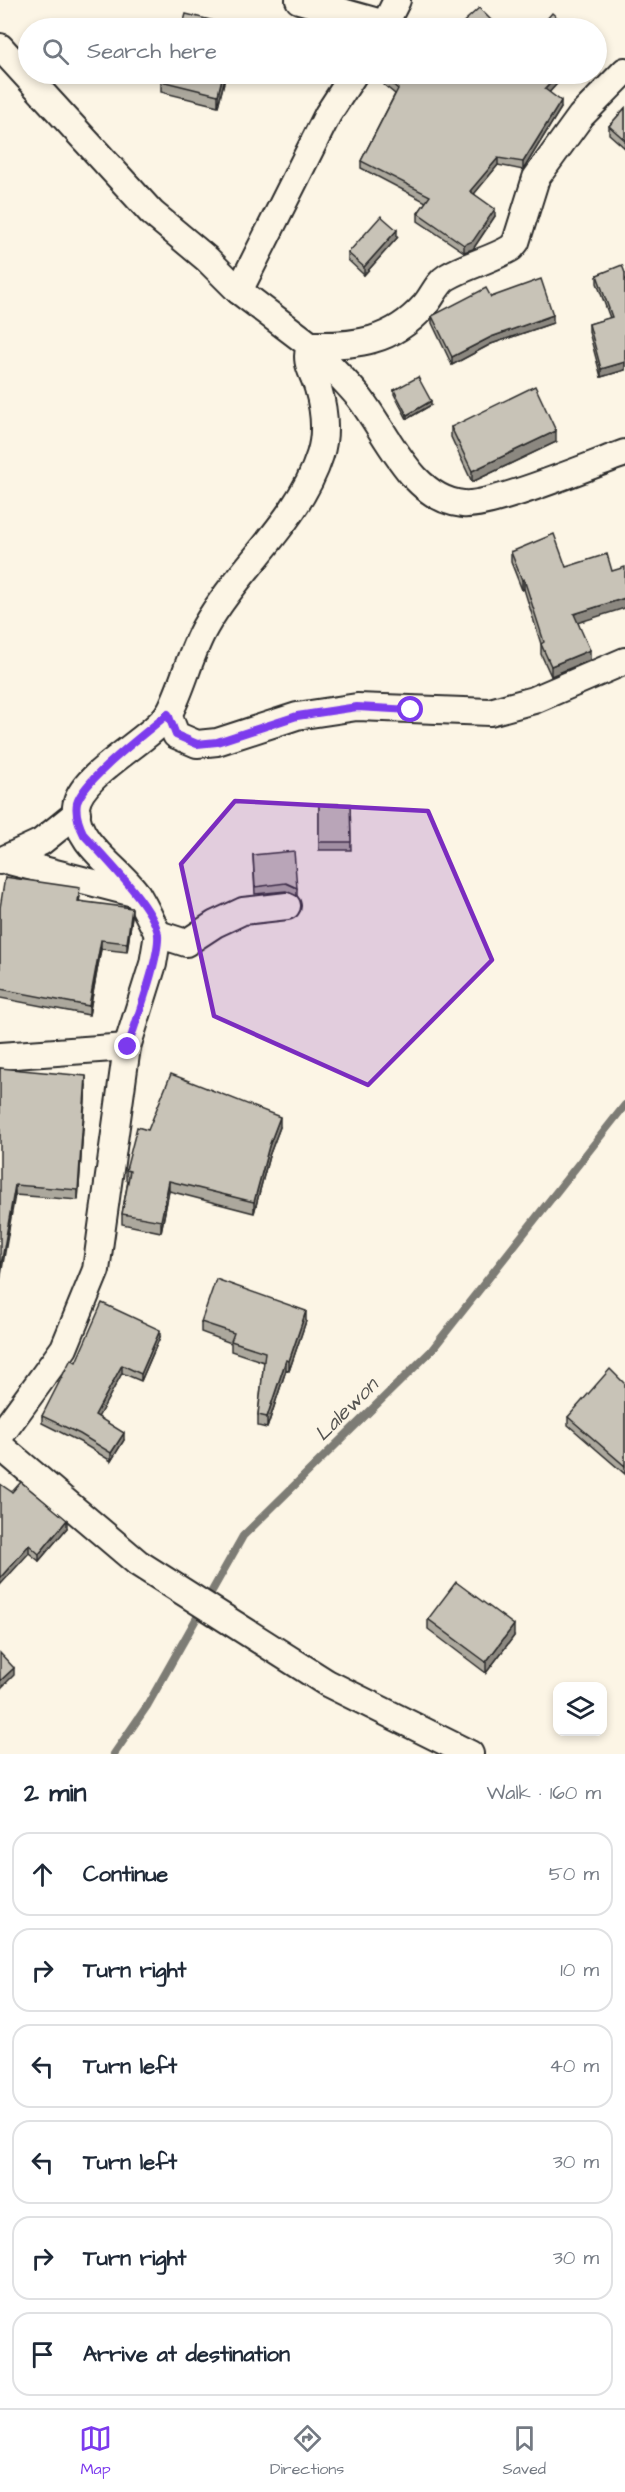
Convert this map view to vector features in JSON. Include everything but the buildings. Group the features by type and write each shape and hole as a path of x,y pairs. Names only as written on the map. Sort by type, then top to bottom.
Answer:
{"street":[{"path":"299,0 357,18"},
{"path":"387,18 397,0"},
{"path":"0,47 18,67"},
{"path":"310,345 346,346 370,342 391,333 424,307 445,278 511,248 519,233 536,178 581,116 625,71"},
{"path":"34,84 152,213 207,259 239,291 310,345 356,394 405,464 425,487 442,498 464,504 489,501 625,453"},
{"path":"239,291 328,114 348,84"},
{"path":"0,1436 64,1348 96,1270 128,1047 153,964 158,934 137,894 84,835 77,813 80,795 94,779 168,714 184,683 204,628 302,496 321,453 324,432 317,385 306,360 310,345"},
{"path":"168,714 176,735 197,744 217,742 297,716 357,707 490,712 534,700 625,661"},
{"path":"3,860 41,842 77,813"},
{"path":"3,860 137,894"},
{"path":"158,934 186,943 215,924 243,911 286,906"},
{"path":"0,1056 128,1047"},
{"path":"0,1446 138,1563 327,1683 470,1754"}],"highlighted area":[{"path":"235,801 428,811 492,960 368,1085 214,1016 181,864"}],"waterway":[{"name":"Lalewon","path":"114,1754 147,1706 243,1536 431,1351 625,1105"}],"route":[{"path":"128,1047 153,964 158,934 137,894 84,835 79,825 76,806 80,795 94,779 168,714 176,735 197,744 217,742 297,716 357,707 411,710"}]}
